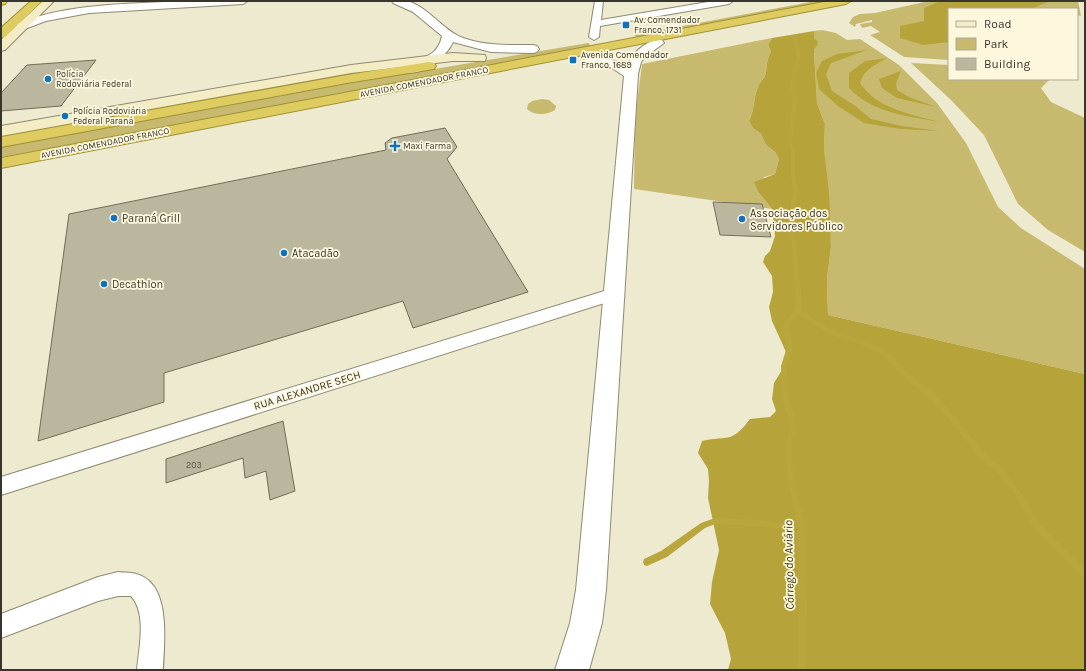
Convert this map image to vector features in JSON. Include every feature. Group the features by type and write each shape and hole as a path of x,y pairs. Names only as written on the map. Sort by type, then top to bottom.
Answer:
{"highway":[{"path":"1,34 37,1"},
{"path":"682,21 786,1"},
{"name":"AVENIDA COMENDADOR FRANCO","path":"1,163 846,1"},
{"path":"1,177 590,62 658,43 699,29"},
{"name":"AVENIDA COMENDADOR FRANCO","path":"1,142 533,49 610,34"},
{"path":"420,82 498,74 529,74"}],"main road":[{"path":"1,47 49,1"},
{"name":"AVENIDA COMENDADOR FRANCO","path":"1,131 351,69 453,57 480,58"}],"street":[{"path":"49,1 50,6 54,8 89,10"},
{"path":"22,26 43,18 89,10 243,1"},
{"path":"397,1 418,10 448,36 460,41 483,47 533,49"},
{"path":"594,37 599,1"},
{"path":"672,1 673,11"},
{"path":"596,24 729,1"},
{"path":"412,69 433,59 443,52 447,45 448,36"},
{"path":"572,670 586,623 591,590 632,66 638,56 658,43"},
{"path":"590,62 616,65 631,74"},
{"name":"RUA ALEXANDRE SECH","path":"1,486 614,294"},
{"path":"1,626 98,589 118,584 136,585 145,594 150,605 152,619 150,670"}],"green space":[{"path":"816,1 831,1 638,38 634,35"},
{"path":"929,1 1078,1 1081,16 1078,15 1078,8 948,8 948,60 904,57 870,35 880,32 871,26 862,28 860,24 872,22 872,20 856,24 855,27 849,23 853,17 860,14 875,13"},
{"path":"822,30 836,33 847,40 860,39 899,65 937,103 966,143 998,207 1021,228 1085,269 1085,374 828,315 827,279 831,247 824,149 825,124 817,103 814,50 817,46 814,38 814,31"},
{"path":"772,38 768,45 771,52 768,59 766,73 756,91 749,121 753,128 761,134 766,145 775,152 779,159 775,174 764,177 759,193 772,209 634,189 635,118 642,64"},
{"path":"588,43 593,47 1,157 1,147 334,86"},
{"path":"911,63 948,65 948,80 1049,80 1041,88 1051,102 1085,118 1085,252 1048,230 1018,204 984,135 951,100"},
{"path":"542,99 549,100 556,106 555,110 548,113 537,114 527,109 528,104 532,101"}],"shaded area":[{"path":"940,1 1050,1 1033,8 948,8 948,42 923,45 900,38 900,26 924,21 924,8"},
{"path":"814,31 814,38 818,42 814,50 817,103 825,124 824,149 829,192 831,247 827,279 828,315 1085,374 1085,670 728,670 731,659 725,633 710,604 712,582 719,550 708,498 708,469 698,453 702,441 734,435 744,427 750,419 770,417 776,411 772,399 774,383 785,365 786,352 772,321 769,307 773,292 772,276 763,262 765,256 770,251 775,236 772,209 759,193 754,182 775,174 779,159 775,152 766,145 761,134 753,128 749,121 756,91 766,73 768,59 771,52 768,45 772,38"},
{"path":"867,50 831,63 826,74 832,91 854,105 871,119 902,126 939,131 901,129 864,123 838,106 819,89 816,73 822,61 837,54"},
{"path":"887,58 870,68 864,74 860,83 867,92 885,105 906,113 939,122 903,115 879,108 868,103 849,88 849,73 865,61"},
{"path":"901,71 896,83 897,90 909,97 936,107 897,98 882,88 879,79"}],"building":[{"name":"Polícia Rodoviária Federal","path":"96,60 61,106 1,111 1,93 27,65"},
{"name":"Atacadão","path":"445,128 457,147 447,159 528,292 413,328 403,301 164,373 164,402 38,441 69,214 386,150 385,143 392,138"},
{"name":"Associação dos Servidores Público","path":"713,202 762,204 771,237 720,235"},
{"path":"283,421 295,491 270,500 266,471 245,478 243,458 166,483 166,459"}],"waterway":[{"name":"Córrego do Aviário","path":"795,39 799,58 794,70 792,91 795,101 790,143 793,148 793,178 796,192 793,202 793,233 799,302 797,311"},
{"path":"797,311 830,332 853,338 882,351 907,376 930,394 947,412 979,452 1000,471 1024,502 1034,522 1085,573"},
{"name":"Córrego do Aviário","path":"797,311 786,326 785,331 790,347 784,366 785,399 792,417 793,429 789,441 789,458 793,491 801,523"},
{"path":"647,562 664,554 703,525 715,521 761,523 777,526 795,525 801,523"},
{"name":"Córrego do Aviário","path":"801,523 803,564 801,582 803,603 802,670"}],"place":[{"name":"Av. Comendador Franco, 1731","path":"626,25"},
{"name":"Avenida Comendador Franco, 1689","path":"573,60"},
{"name":"Polícia Rodoviária Federal","path":"48,79"},
{"name":"Polícia Rodoviária Federal Paraná","path":"65,116"},
{"name":"Maxi Farma","path":"395,146"},
{"name":"Paraná Grill","path":"114,218"},
{"name":"Associação dos Servidores Público","path":"742,219"},
{"name":"Atacadão","path":"284,253"},
{"name":"Decathlon","path":"104,284"}]}
